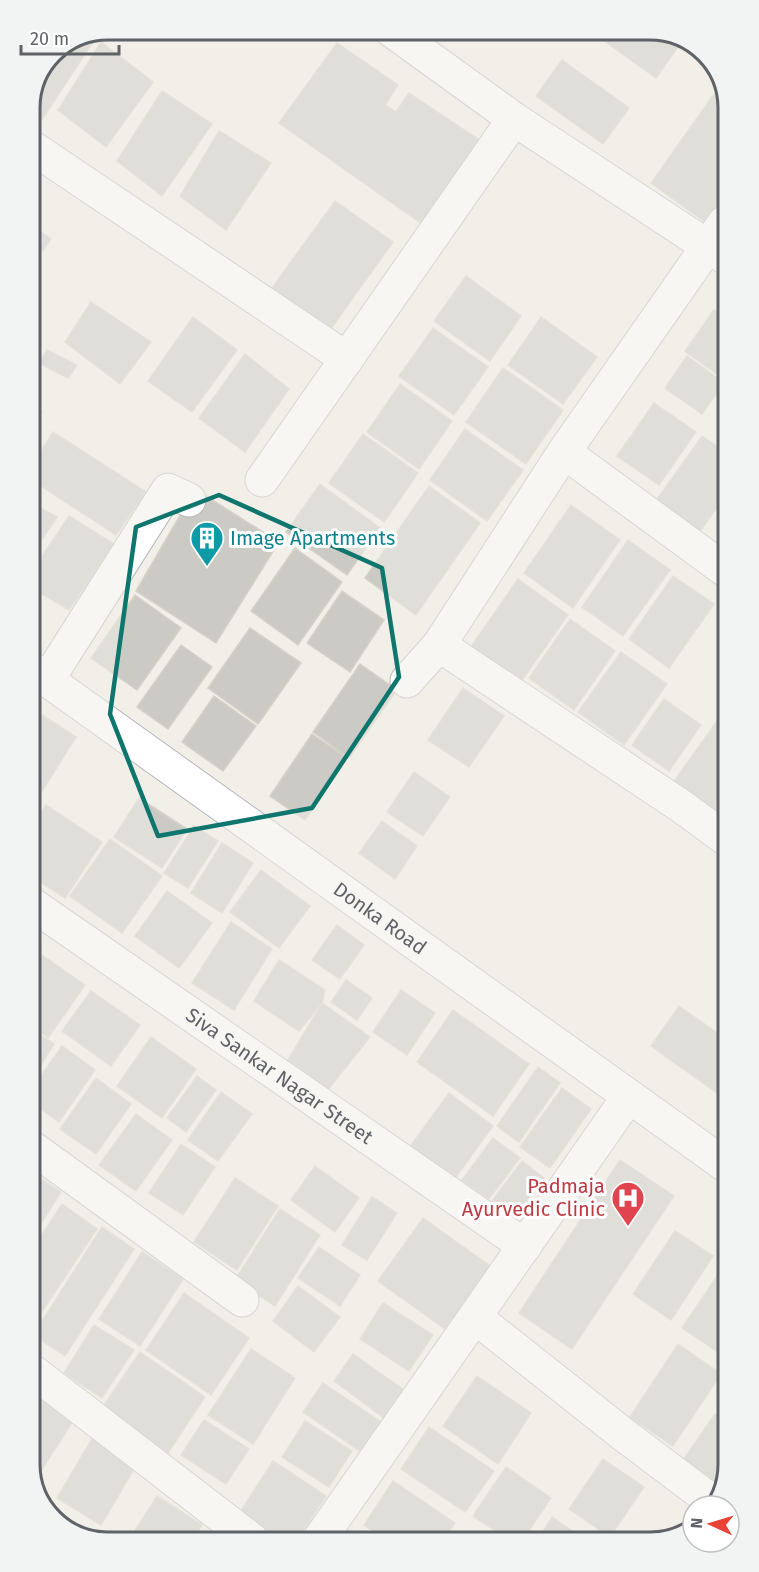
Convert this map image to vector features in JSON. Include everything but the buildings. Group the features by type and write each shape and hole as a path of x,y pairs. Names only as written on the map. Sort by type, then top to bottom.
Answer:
{"street":[{"path":"406,41 514,119 718,242 564,452 439,645 407,681"},
{"path":"262,480 514,119"},
{"path":"41,153 347,359"},
{"path":"564,452 718,565"},
{"path":"41,673 168,490 189,500"},
{"path":"439,645 718,832"},
{"name":"Donka Road","path":"41,674 718,1160"},
{"name":"Siva Sankar Nagar Street","path":"40,910 525,1246"},
{"path":"325,1531 629,1096"},
{"path":"40,1154 242,1300"},
{"path":"475,1317 624,1435 704,1494"},
{"path":"40,1377 241,1531"}],"highlighted area":[{"path":"219,495 382,568 399,677 312,808 158,836 110,714 136,527"}],"place":[{"name":"Image Apartments","path":"207,567"},
{"name":"Padmaja Ayurvedic Clinic","path":"628,1227"}]}
